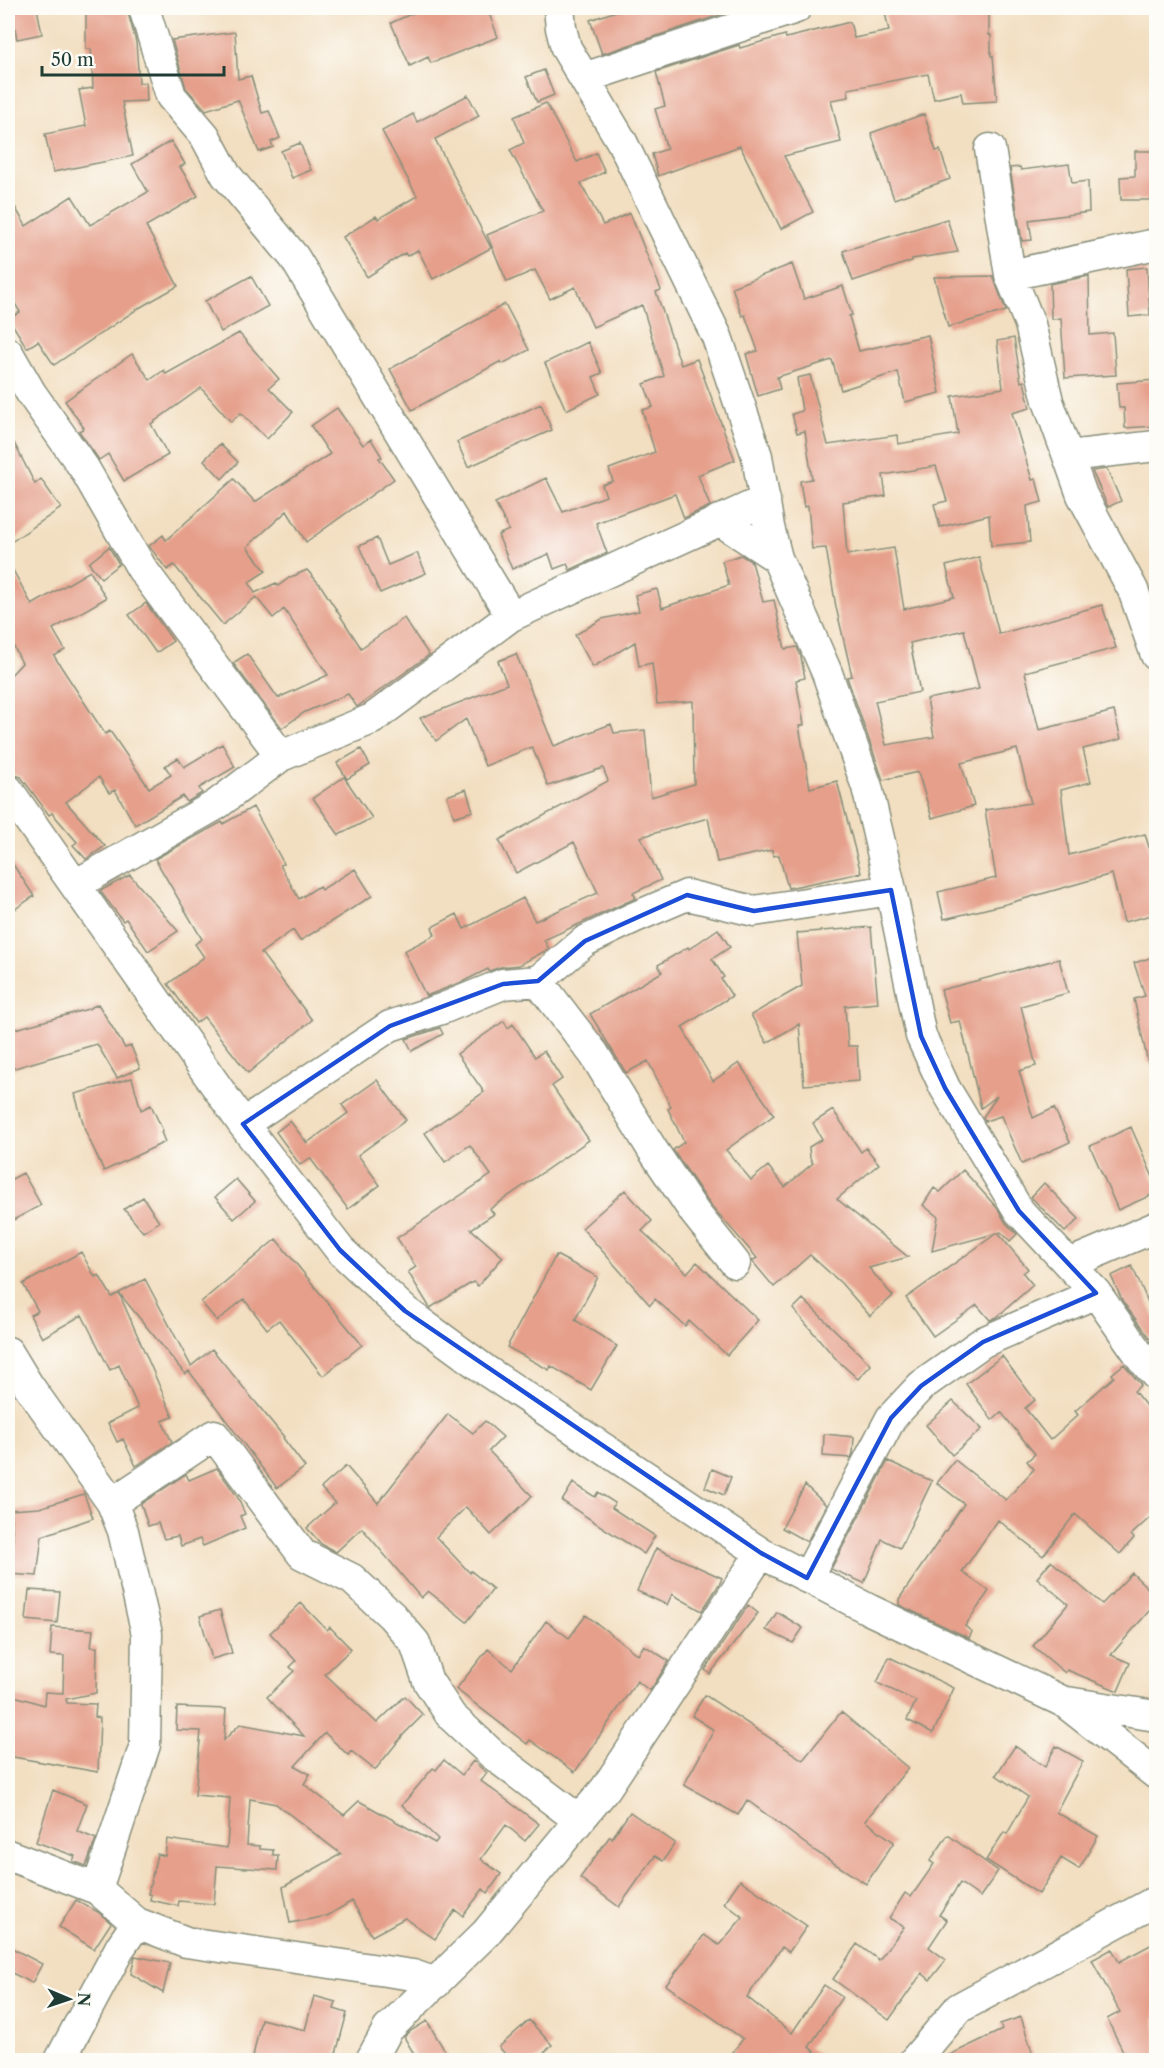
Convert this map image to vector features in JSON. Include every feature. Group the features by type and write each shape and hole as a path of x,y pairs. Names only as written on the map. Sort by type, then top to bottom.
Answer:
{"street":[{"path":"144,8 171,96 205,136 226,175 294,256 511,616"},
{"path":"559,8 566,48 622,142 717,337 757,456 777,558 827,674 867,787 921,1036 945,1088 1019,1211 1096,1293 1156,1375"},
{"path":"584,78 796,8"},
{"path":"990,149 1010,275 1030,324 1048,400 1082,495 1133,590 1156,655"},
{"path":"1010,275 1156,244"},
{"path":"8,353 31,393 84,468 142,569 281,756"},
{"path":"1068,456 1156,446"},
{"path":"75,885 216,805 281,756 372,719 511,616 765,500"},
{"path":"718,520 777,558"},
{"path":"8,790 243,1124 340,1250 405,1311 488,1371 761,1553 807,1578 1064,1702 1156,1774"},
{"path":"243,1124 390,1026 444,1008 503,984 538,981 585,941 687,895 754,911 891,890"},
{"path":"538,981 594,1054 664,1168 695,1213 735,1263"},
{"path":"1070,1264 1156,1227"},
{"path":"807,1578 891,1418 921,1386 983,1342 1096,1293"},
{"path":"8,1352 28,1385 112,1503 123,1531 147,1634 145,1745 97,1889"},
{"path":"112,1503 214,1435 302,1554 352,1579 392,1616 415,1643 428,1681 451,1716 492,1754 579,1820"},
{"path":"372,2061 388,2029 486,1933 606,1788 761,1553"},
{"path":"1064,1702 1156,1716"},
{"path":"8,1855 97,1889 137,1923 186,1942 413,1976 436,1983"},
{"path":"915,2061 959,2008 1156,1901"},
{"path":"60,2061 121,1946 137,1923"}],"highlighted area":[{"path":"891,890 921,1036 945,1088 1019,1211 1096,1293 983,1342 921,1386 891,1418 807,1578 761,1553 405,1311 340,1250 243,1124 390,1026 503,984 538,981 585,941 687,895 754,911"}],"building":[{"path":"11,8 37,8 42,34 17,39"},
{"path":"424,8 487,8 498,37 431,63 428,57 410,66 391,23"},
{"path":"625,8 728,8 729,12 602,54 590,20"},
{"path":"884,8 989,8 989,35 991,35 991,56 993,56 997,101 963,103 961,93 934,99 928,74 848,89 849,97 831,100 841,142 784,156 813,212 781,229 740,146 658,176 652,154 667,149 655,109 665,106 656,72 739,45 740,48 785,35 786,38 850,22 854,38 889,31"},
{"path":"86,9 127,9 136,42 139,83 146,82 147,101 122,102 133,156 53,172 45,134 86,126 79,90 93,88 91,49 86,49"},
{"path":"235,32 238,79 251,76 262,113 269,111 280,138 271,142 273,147 259,152 238,100 206,110 186,88 172,40"},
{"path":"544,70 554,95 537,102 526,77"},
{"path":"468,95 479,116 435,139 491,248 433,279 418,250 407,256 405,253 367,277 343,237 376,216 378,219 417,196 382,131 413,114 417,122"},
{"path":"546,103 577,162 596,153 605,172 581,183 603,225 630,213 661,290 656,292 681,365 697,359 735,460 698,475 710,506 684,518 675,494 596,523 607,553 570,570 567,564 554,569 549,554 512,569 498,535 509,530 495,503 546,478 563,512 606,496 602,485 613,481 609,469 655,452 642,410 653,407 644,384 664,376 642,305 593,327 575,287 550,299 535,270 507,282 487,235 543,211 510,150 524,143 514,117"},
{"path":"924,114 936,151 940,150 950,179 894,199 871,133"},
{"path":"171,141 185,164 180,167 198,196 146,226 178,286 139,308 54,365 38,341 27,348 9,319 20,312 8,292 8,195 26,226 72,196 90,225 148,192 132,164"},
{"path":"300,143 311,170 292,178 281,151"},
{"path":"1135,151 1156,151 1156,200 1121,200 1120,177 1135,176"},
{"path":"1069,164 1072,183 1088,181 1089,212 1029,220 1032,240 1022,241 1010,168 1020,167 1021,170"},
{"path":"947,219 958,252 912,259 912,261 853,281 843,251"},
{"path":"792,264 804,299 843,286 852,315 849,316 859,351 928,335 940,393 905,402 898,372 841,390 832,360 777,377 780,389 758,396 746,354 758,351 732,287"},
{"path":"1147,267 1150,315 1129,317 1126,269"},
{"path":"251,276 268,306 221,332 205,301"},
{"path":"993,276 1006,311 948,327 934,277"},
{"path":"1089,276 1090,335 1113,333 1116,375 1065,378 1061,318 1051,319 1050,284"},
{"path":"505,304 529,350 502,364 501,361 412,410 390,369"},
{"path":"239,333 279,379 269,388 293,412 267,439 241,413 231,422 201,388 151,424 168,455 124,481 108,454 99,460 79,431 84,428 65,401 132,354 150,380 164,370 166,374"},
{"path":"1014,338 1021,382 1024,381 1030,408 1012,413 1032,480 1036,479 1042,502 1027,506 1030,542 991,546 989,515 940,527 934,504 947,501 936,466 883,475 886,496 843,502 847,555 894,548 904,609 954,597 946,566 979,557 999,634 1102,605 1116,648 1025,672 1039,730 1114,711 1121,739 1083,749 1091,782 1061,790 1069,855 1145,834 1154,864 1156,863 1156,914 1124,922 1112,874 944,919 938,892 996,878 985,810 1031,803 1017,749 961,763 974,806 932,818 918,772 883,780 847,677 852,676 836,607 826,548 812,549 808,506 804,507 800,481 812,479 805,431 797,433 792,414 802,411 797,378 810,375 828,445 897,435 898,444 958,434 952,396 1003,388 997,341","holes":["964,630 979,689 927,699 934,737 886,745 875,701 920,692 910,643"]},
{"path":"588,342 602,373 593,377 600,394 566,410 545,363"},
{"path":"1156,380 1156,426 1125,428 1124,408 1119,408 1117,383"},
{"path":"541,404 552,430 468,467 457,442"},
{"path":"337,408 363,445 371,439 382,457 379,458 394,479 306,542 287,511 247,547 266,571 249,582 255,593 276,583 278,586 307,570 321,586 361,648 404,618 429,655 357,707 348,694 305,712 282,728 233,663 247,654 278,698 328,675 284,609 273,618 256,597 223,625 174,565 167,570 149,546 163,535 166,540 234,479 255,502 330,454 311,426"},
{"path":"8,431 35,484 41,479 61,508 8,544"},
{"path":"220,444 238,462 222,479 204,460"},
{"path":"1107,469 1121,501 1108,507 1092,471"},
{"path":"377,538 388,565 417,553 426,573 380,593 359,546"},
{"path":"109,547 119,564 101,578 89,563"},
{"path":"741,555 752,562 763,602 774,600 785,649 797,647 801,657 805,678 796,680 804,725 799,726 810,788 837,781 861,873 788,888 779,855 773,856 772,850 717,862 708,818 641,837 661,880 633,893 636,898 544,940 549,949 519,965 489,971 488,969 426,996 404,951 435,935 432,927 457,914 464,929 523,898 535,921 598,893 574,842 516,873 499,840 608,781 603,768 548,786 532,747 485,766 466,719 436,741 420,718 507,684 498,661 516,654 554,746 611,724 614,733 645,730 651,797 694,784 693,701 657,704 652,663 639,666 635,642 593,667 575,635 602,619 639,611 635,595 657,589 662,608 729,585 722,561"},
{"path":"8,561 32,605 90,571 106,598 53,629 65,650 54,656 105,734 110,731 149,788 171,775 165,766 178,758 184,767 222,744 235,767 199,788 202,793 187,802 183,796 135,825 115,790 109,793 99,777 66,802 105,846 86,859 73,845 77,842 52,813 49,815 21,777 8,773 8,678 22,663 8,635"},
{"path":"146,603 173,641 156,653 129,615"},
{"path":"361,749 370,765 347,779 337,763"},
{"path":"344,777 372,818 339,835 313,798"},
{"path":"466,789 473,811 454,817 447,796"},
{"path":"253,807 284,864 280,865 299,899 319,886 321,890 355,869 372,896 300,941 293,930 261,953 312,1020 248,1073 204,1017 196,1023 168,984 204,957 195,944 202,939 155,859"},
{"path":"8,857 34,896 15,909 8,898"},
{"path":"130,875 178,931 148,951 126,919 123,921 100,891"},
{"path":"871,927 878,1003 845,1006 848,1046 857,1046 859,1081 804,1085 799,1024 767,1043 751,1015 802,986 797,933"},
{"path":"718,929 730,947 712,959 724,977 721,979 732,996 682,1027 713,1081 739,1063 774,1115 726,1150 751,1180 768,1166 785,1187 813,1163 809,1147 822,1139 813,1123 833,1110 861,1152 866,1148 879,1164 837,1199 908,1257 869,1268 893,1296 870,1316 841,1283 810,1255 774,1287 752,1261 757,1258 709,1203 673,1150 684,1142 668,1109 671,1107 648,1061 626,1073 590,1014 662,972 658,965 688,947 689,949"},
{"path":"1156,956 1156,1062 1148,1063 1134,999 1145,996 1134,963"},
{"path":"1059,959 1068,993 1021,1006 1036,1066 1019,1071 1033,1118 1054,1108 1070,1142 1022,1164 1001,1116 985,1121 983,1117 997,1096 981,1108 960,1021 950,1023 941,990"},
{"path":"98,1004 125,1048 131,1046 140,1068 117,1078 97,1044 8,1070 8,1031 88,1009"},
{"path":"504,1021 508,1028 513,1024 535,1057 544,1051 562,1079 552,1086 589,1140 490,1209 494,1214 471,1229 503,1257 478,1286 473,1282 430,1308 408,1272 416,1267 397,1238 491,1175 470,1145 445,1162 425,1133 484,1092 457,1054"},
{"path":"440,1028 443,1034 412,1051 406,1039"},
{"path":"132,1078 141,1110 151,1105 163,1131 161,1132 165,1142 104,1171 85,1130 75,1094"},
{"path":"377,1080 406,1120 358,1155 380,1185 348,1209 310,1158 300,1165 276,1132 290,1121 307,1143 348,1113 342,1105"},
{"path":"1131,1127 1156,1184 1156,1193 1118,1210 1090,1146"},
{"path":"963,1170 1017,1234 1010,1241 1001,1232 998,1233 1028,1269 1023,1273 1033,1285 997,1317 990,1320 977,1305 933,1336 906,1298 997,1233 932,1251 938,1217 923,1205 934,1188 940,1192"},
{"path":"23,1173 41,1205 8,1223 8,1181"},
{"path":"236,1179 255,1201 234,1219 215,1197"},
{"path":"1044,1183 1079,1219 1065,1232 1031,1197"},
{"path":"625,1190 652,1221 642,1231 687,1273 697,1262 758,1320 727,1355 689,1321 685,1326 655,1299 650,1305 582,1228"},
{"path":"143,1197 159,1222 143,1232 124,1209"},
{"path":"276,1239 362,1345 323,1376 279,1320 267,1329 244,1299 217,1321 201,1302"},
{"path":"81,1252 95,1277 99,1275 112,1297 119,1293 173,1417 162,1421 172,1442 136,1466 123,1439 117,1442 108,1423 138,1408 119,1365 110,1370 82,1315 42,1338 30,1315 38,1311 23,1284"},
{"path":"556,1255 598,1277 575,1320 617,1346 591,1390 551,1366 549,1370 507,1347"},
{"path":"1132,1266 1156,1320 1156,1347 1123,1302 1111,1276"},
{"path":"145,1279 191,1366 212,1349 284,1437 305,1467 277,1488 189,1371 185,1374 119,1293"},
{"path":"803,1299 871,1365 858,1379 837,1360 793,1309"},
{"path":"1002,1356 1035,1400 1025,1408 1050,1440 1078,1415 1075,1411 1114,1377 1112,1374 1124,1364 1141,1385 1134,1391 1156,1418 1156,1512 1131,1535 1134,1538 1120,1554 1075,1514 1043,1556 998,1520 962,1572 989,1591 965,1626 972,1632 969,1638 899,1605 899,1599 964,1504 937,1483 955,1460 1006,1500 1034,1469 1027,1461 1035,1454 1001,1412 992,1420 966,1384"},
{"path":"953,1401 982,1429 952,1455 926,1425"},
{"path":"448,1414 473,1433 485,1421 503,1437 489,1451 532,1496 491,1535 466,1507 436,1537 470,1573 471,1571 493,1589 467,1622 428,1591 421,1598 362,1528 336,1552 321,1544 307,1528 335,1503 321,1488 346,1466 378,1503"},
{"path":"824,1434 854,1437 851,1458 823,1456"},
{"path":"888,1461 932,1481 900,1548 882,1539 864,1583 831,1569"},
{"path":"217,1468 237,1496 245,1514 240,1516 245,1528 203,1546 200,1539 181,1546 178,1536 164,1539 158,1523 148,1526 141,1504 186,1474 189,1480"},
{"path":"712,1469 731,1477 724,1495 705,1487"},
{"path":"573,1483 595,1497 598,1492 615,1503 612,1508 655,1536 644,1554 562,1501"},
{"path":"805,1485 826,1505 807,1542 782,1528"},
{"path":"84,1494 93,1518 42,1536 37,1576 10,1574 13,1538 10,1510 39,1508"},
{"path":"656,1548 722,1578 702,1611 672,1594 667,1605 637,1591"},
{"path":"1051,1561 1102,1604 1132,1573 1156,1596 1156,1603 1111,1655 1130,1663 1118,1691 1067,1670 1065,1673 1033,1646 1068,1604 1037,1578"},
{"path":"29,1590 60,1592 57,1623 26,1620"},
{"path":"301,1603 327,1630 330,1627 351,1649 325,1674 377,1723 405,1696 423,1715 404,1734 375,1770 351,1751 348,1755 325,1733 295,1766 310,1774 304,1784 344,1815 359,1801 435,1843 438,1839 402,1805 433,1768 436,1770 444,1760 462,1775 473,1761 487,1773 481,1781 539,1824 525,1841 506,1825 481,1859 501,1874 488,1893 483,1889 463,1916 455,1910 435,1939 405,1918 372,1936 352,1901 327,1916 290,1923 283,1887 341,1854 276,1804 250,1799 247,1845 273,1850 273,1855 278,1855 277,1870 217,1866 214,1904 179,1901 178,1906 150,1900 151,1895 148,1894 157,1854 165,1856 167,1839 227,1848 230,1798 195,1795 201,1731 176,1730 177,1707 226,1709 224,1740 240,1724 304,1736 267,1697 294,1671 290,1667 296,1661 270,1633"},
{"path":"748,1605 758,1613 710,1674 705,1670"},
{"path":"220,1610 232,1653 212,1659 200,1616"},
{"path":"777,1612 803,1628 793,1643 766,1630"},
{"path":"586,1615 638,1655 644,1645 669,1661 650,1691 637,1681 575,1772 530,1740 527,1744 456,1689 488,1649 512,1669 546,1621 569,1638"},
{"path":"52,1627 93,1630 91,1647 97,1647 96,1693 66,1699 67,1703 96,1704 95,1717 100,1718 98,1772 8,1756 8,1694 44,1705 45,1692 63,1693 64,1656 50,1655"},
{"path":"889,1657 954,1688 933,1733 907,1720 916,1701 877,1683"},
{"path":"705,1695 803,1760 841,1712 908,1768 865,1821 894,1842 866,1884 815,1851 747,1800 738,1815 684,1785 714,1730 692,1716"},
{"path":"1015,1746 1045,1767 1056,1746 1083,1761 1056,1812 1098,1836 1079,1869 1061,1858 1039,1894 986,1860 1004,1832 1007,1834 1028,1797 996,1775"},
{"path":"53,1790 87,1804 77,1831 96,1839 86,1866 73,1861 75,1856 36,1842"},
{"path":"630,1812 675,1843 663,1861 655,1856 619,1907 580,1878"},
{"path":"948,1835 998,1871 980,1897 960,1883 939,1915 947,1920 929,1947 946,1960 930,1980 922,1973 889,2020 833,1979 857,1944 879,1960 904,1927 889,1918 905,1893 911,1897 934,1864 930,1861"},
{"path":"740,1880 807,1926 789,1952 782,1947 747,1997 792,2033 824,1985 842,1997 809,2047 826,2061 726,2061 743,2039 666,1985 704,1935 719,1945 743,1917 724,1903"},
{"path":"76,1900 98,1912 111,1923 94,1949 59,1927"},
{"path":"1156,1942 1156,2061 1128,2061 1107,2019 1120,2012 1092,1960 1112,1949 1119,1962"},
{"path":"8,1946 42,1964 32,1983 8,1971"},
{"path":"135,1956 170,1963 163,1993 131,1974"},
{"path":"314,1996 336,2002 334,2009 347,2013 334,2061 252,2061 261,2019 305,2030"},
{"path":"1021,2017 1035,2061 937,2061 1002,2030 1000,2024"},
{"path":"529,2020 552,2045 535,2061 511,2061 499,2047"},
{"path":"427,2021 451,2061 418,2061 404,2037"}]}
